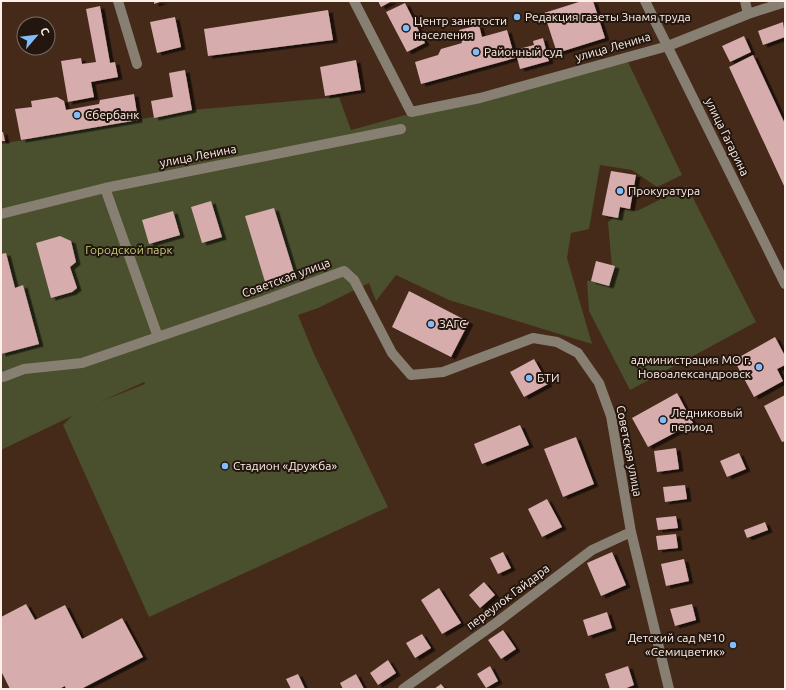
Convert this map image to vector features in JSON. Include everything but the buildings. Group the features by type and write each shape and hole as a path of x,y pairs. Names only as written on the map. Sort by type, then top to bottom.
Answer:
{"street":[{"path":"118,1 137,64"},
{"name":"улица Ленина","path":"354,1 411,112 480,98 668,46 748,14 785,2"},
{"name":"улица Гагарина","path":"646,1 785,284"},
{"path":"745,1 748,14"},
{"name":"улица Ленина","path":"1,214 105,188 401,129"},
{"path":"105,188 158,337"},
{"name":"Советская улица","path":"3,377 24,369 82,363 344,271 354,280 392,353 411,375 443,372 533,338 557,342 578,353 599,383 611,416 632,532 669,689"},
{"name":"переулок Гайдара","path":"403,689 496,623 592,550 632,532"}],"green space":[{"name":"Городской парк","path":"628,62 682,175 657,187 632,170 600,165 589,229 571,233 567,258 592,344 449,300 396,275 376,301 369,283 318,308 298,315 314,354 388,507 149,617 63,425 72,416 1,450 1,144 192,110 339,97 351,130 413,113","holes":["144,382 145,384 102,401"]},
{"path":"687,186 756,322 630,390 589,311 587,281 613,279 608,222 627,208 637,211"}],"place":[{"name":"Редакция газеты Знамя труда","path":"517,17"},
{"name":"Центр занятости населения","path":"406,28"},
{"name":"Районный суд","path":"476,52"},
{"name":"Сбербанк","path":"77,115"},
{"name":"Прокуратура","path":"620,191"},
{"name":"ЗАГС","path":"431,324"},
{"name":"администрация МО г. Новоалександровск","path":"759,367"},
{"name":"БТИ","path":"529,378"},
{"name":"Ледниковый период","path":"663,420"},
{"name":"Стадион «Дружба»","path":"225,466"},
{"name":"Детский сад №10 «Семицветик»","path":"733,645"}]}
